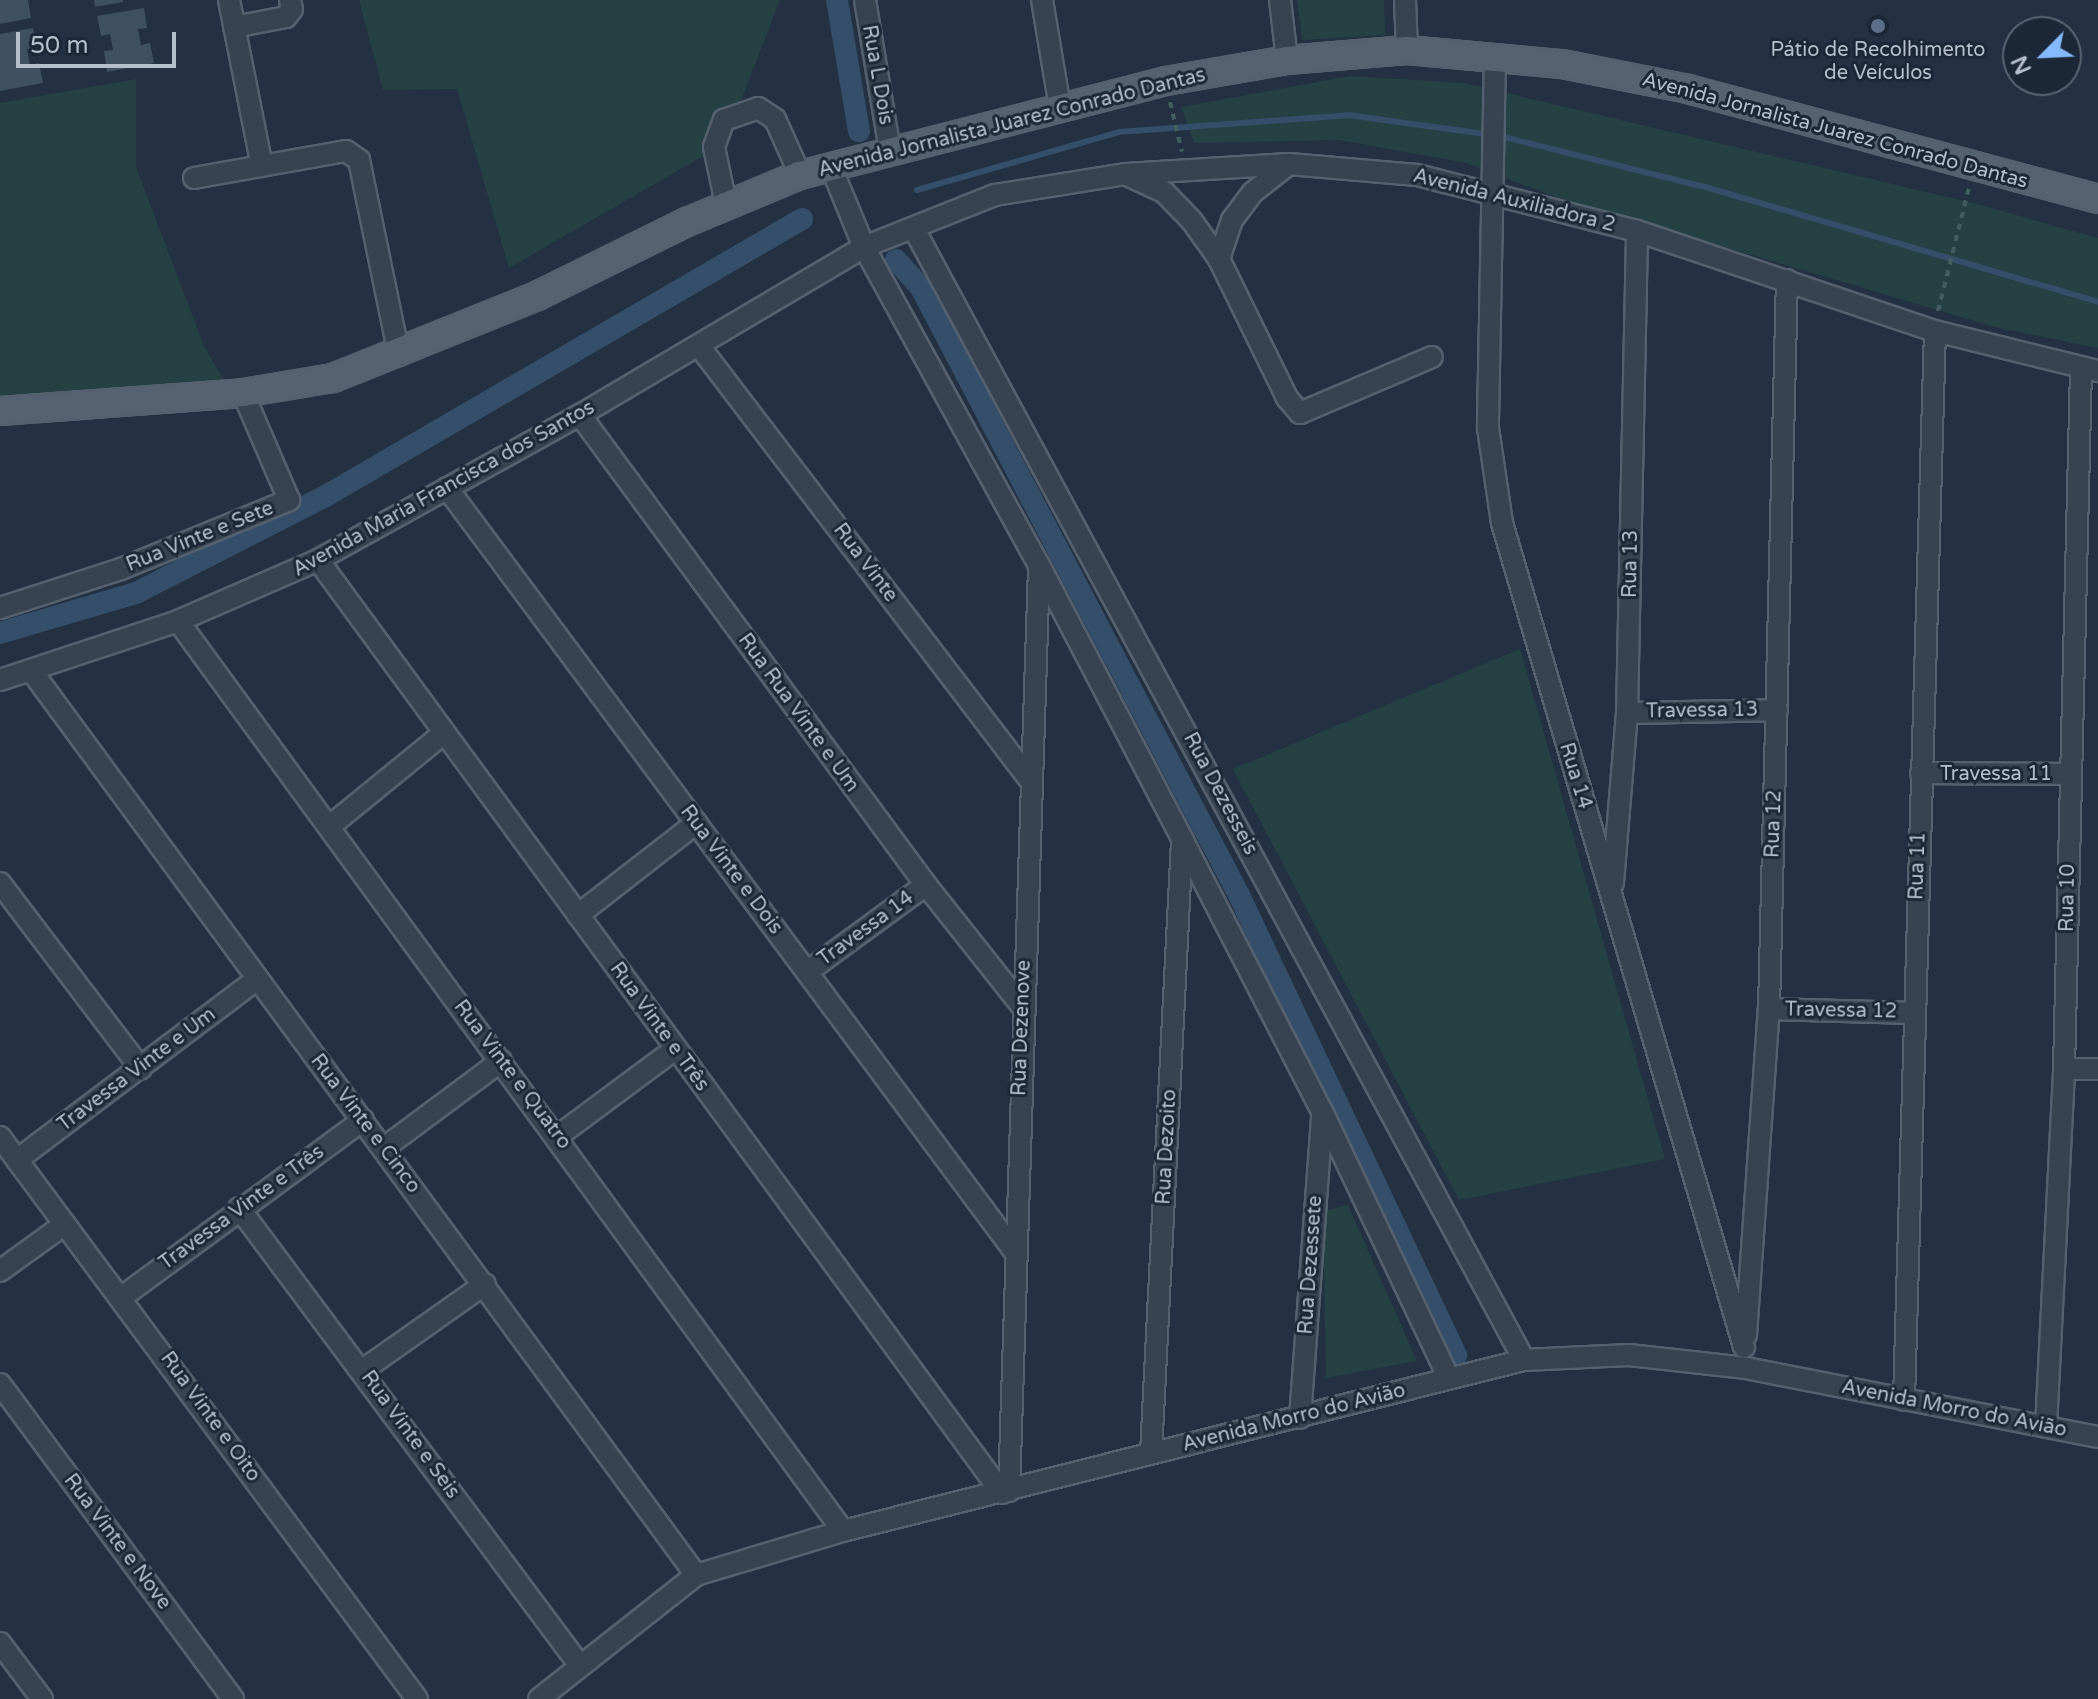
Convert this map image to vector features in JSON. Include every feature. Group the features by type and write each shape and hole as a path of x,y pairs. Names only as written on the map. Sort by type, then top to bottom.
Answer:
{"main road":[{"name":"Avenida Jornalista Juarez Conrado Dantas","path":"0,411 243,393 333,378 399,355 726,204 800,175 1060,107 1287,60 1407,50 1495,56 1688,89 2098,199"}],"street":[{"path":"229,0 262,166"},
{"path":"234,27 286,17 292,9 290,0"},
{"name":"Rua L Dois","path":"865,0 890,151"},
{"path":"1042,0 1060,107"},
{"path":"1280,0 1287,60"},
{"path":"1405,0 1407,50"},
{"name":"Rua 14","path":"1495,56 1488,386 1493,479 1534,641 1744,1347"},
{"path":"726,204 714,147 724,120 758,108 775,119 800,175"},
{"path":"194,178 346,151 359,160 399,355"},
{"path":"1219,259 1232,220 1252,193 1289,164"},
{"name":"Avenida Auxiliadora 2","path":"864,247 995,195 1126,174 1289,164 1417,175 1637,231 1935,331 2090,370"},
{"path":"831,167 864,247 1039,565 1322,1111 1449,1378"},
{"path":"1126,174 1164,192 1219,259 1287,398 1300,413 1432,357"},
{"name":"Rua Dezesseis","path":"914,229 1524,1360"},
{"name":"Rua 13","path":"1612,895 1627,713 1637,231"},
{"name":"Avenida Maria Francisca dos Santos","path":"0,680 33,673 178,621 318,560 580,415 864,247"},
{"name":"Rua 12","path":"1746,1368 1744,1347 1769,1009 1787,280"},
{"name":"Rua 11","path":"1904,1400 1935,331"},
{"name":"Rua Vinte","path":"699,346 1030,780"},
{"name":"Rua 10","path":"2046,1427 2064,1069 2071,774 2090,370"},
{"name":"Rua Vinte e Sete","path":"0,608 121,569 289,500 243,393"},
{"name":"Rua Rua Vinte e Um","path":"580,415 926,885 1022,1006"},
{"name":"Rua Vinte e Dois","path":"447,488 1015,1252"},
{"name":"Rua Vinte e Três","path":"318,560 675,1049 1006,1492"},
{"name":"Rua Dezenove","path":"1006,1492 1039,565"},
{"name":"Rua Vinte e Quatro","path":"178,621 558,1136 843,1531"},
{"name":"Rua Vinte e Cinco","path":"33,673 696,1575"},
{"name":"Travessa 13","path":"1627,713 1777,710"},
{"path":"330,826 444,733"},
{"name":"Travessa 11","path":"1921,773 2071,774"},
{"path":"578,915 696,823"},
{"name":"Rua Dezoito","path":"1151,1453 1183,841"},
{"path":"0,883 141,1069"},
{"name":"Travessa 14","path":"807,972 926,885"},
{"name":"Travessa Vinte e Um","path":"17,1160 256,980"},
{"name":"Travessa 12","path":"1769,1009 1913,1013"},
{"path":"558,1136 675,1049"},
{"path":"384,1148 501,1061"},
{"path":"2064,1069 2098,1069"},
{"name":"Rua Dezessete","path":"1300,1418 1322,1111"},
{"name":"Travessa Vinte e Três","path":"122,1297 239,1208 363,1120"},
{"name":"Rua Vinte e Oito","path":"0,1137 122,1297 417,1699"},
{"name":"Rua Vinte e Seis","path":"239,1208 363,1370 578,1663"},
{"path":"0,1271 65,1224"},
{"path":"363,1370 485,1284"},
{"name":"Avenida Morro do Avião","path":"539,1699 578,1663 696,1575 843,1531 1524,1360 1629,1355 1746,1368 2098,1437"},
{"name":"Rua Vinte e Nove","path":"0,1384 7,1410 233,1699"},
{"path":"0,1643 42,1699"}],"path":[{"path":"1171,108 1182,153"},
{"path":"1935,331 1942,278 1975,166"}],"green space":[{"path":"359,0 780,0 724,144 509,268 457,89 383,90"},
{"path":"1297,0 1384,0 1385,35 1302,40"},
{"path":"1350,76 1464,83 1977,204 2098,238 2098,348 1995,327 1556,197 1466,163 1339,140 1194,143 1181,107"},
{"path":"136,79 136,167 204,346 225,382 0,396 0,103"},
{"path":"1520,649 1665,1159 1459,1200 1233,769"},
{"path":"1348,1205 1417,1361 1326,1378 1323,1211"}],"building":[{"path":"0,0 28,0 31,18 0,24"},
{"path":"94,0 123,0 123,2 95,7"},
{"path":"144,8 147,28 138,29 141,45 150,43 154,63 107,72 104,51 113,50 110,34 101,36 97,16"},
{"path":"33,28 37,48 27,49 30,65 39,63 43,83 0,91 0,34"}],"waterway":[{"path":"837,0 859,131"},
{"path":"917,190 1119,132 1348,115 1500,136 1709,188 2098,302"},
{"path":"0,633 136,593 324,497 802,219"},
{"path":"896,260 921,288 1239,895 1456,1355"}],"place":[{"name":"Pátio de Recolhimento de Veículos","path":"1878,26"}]}
